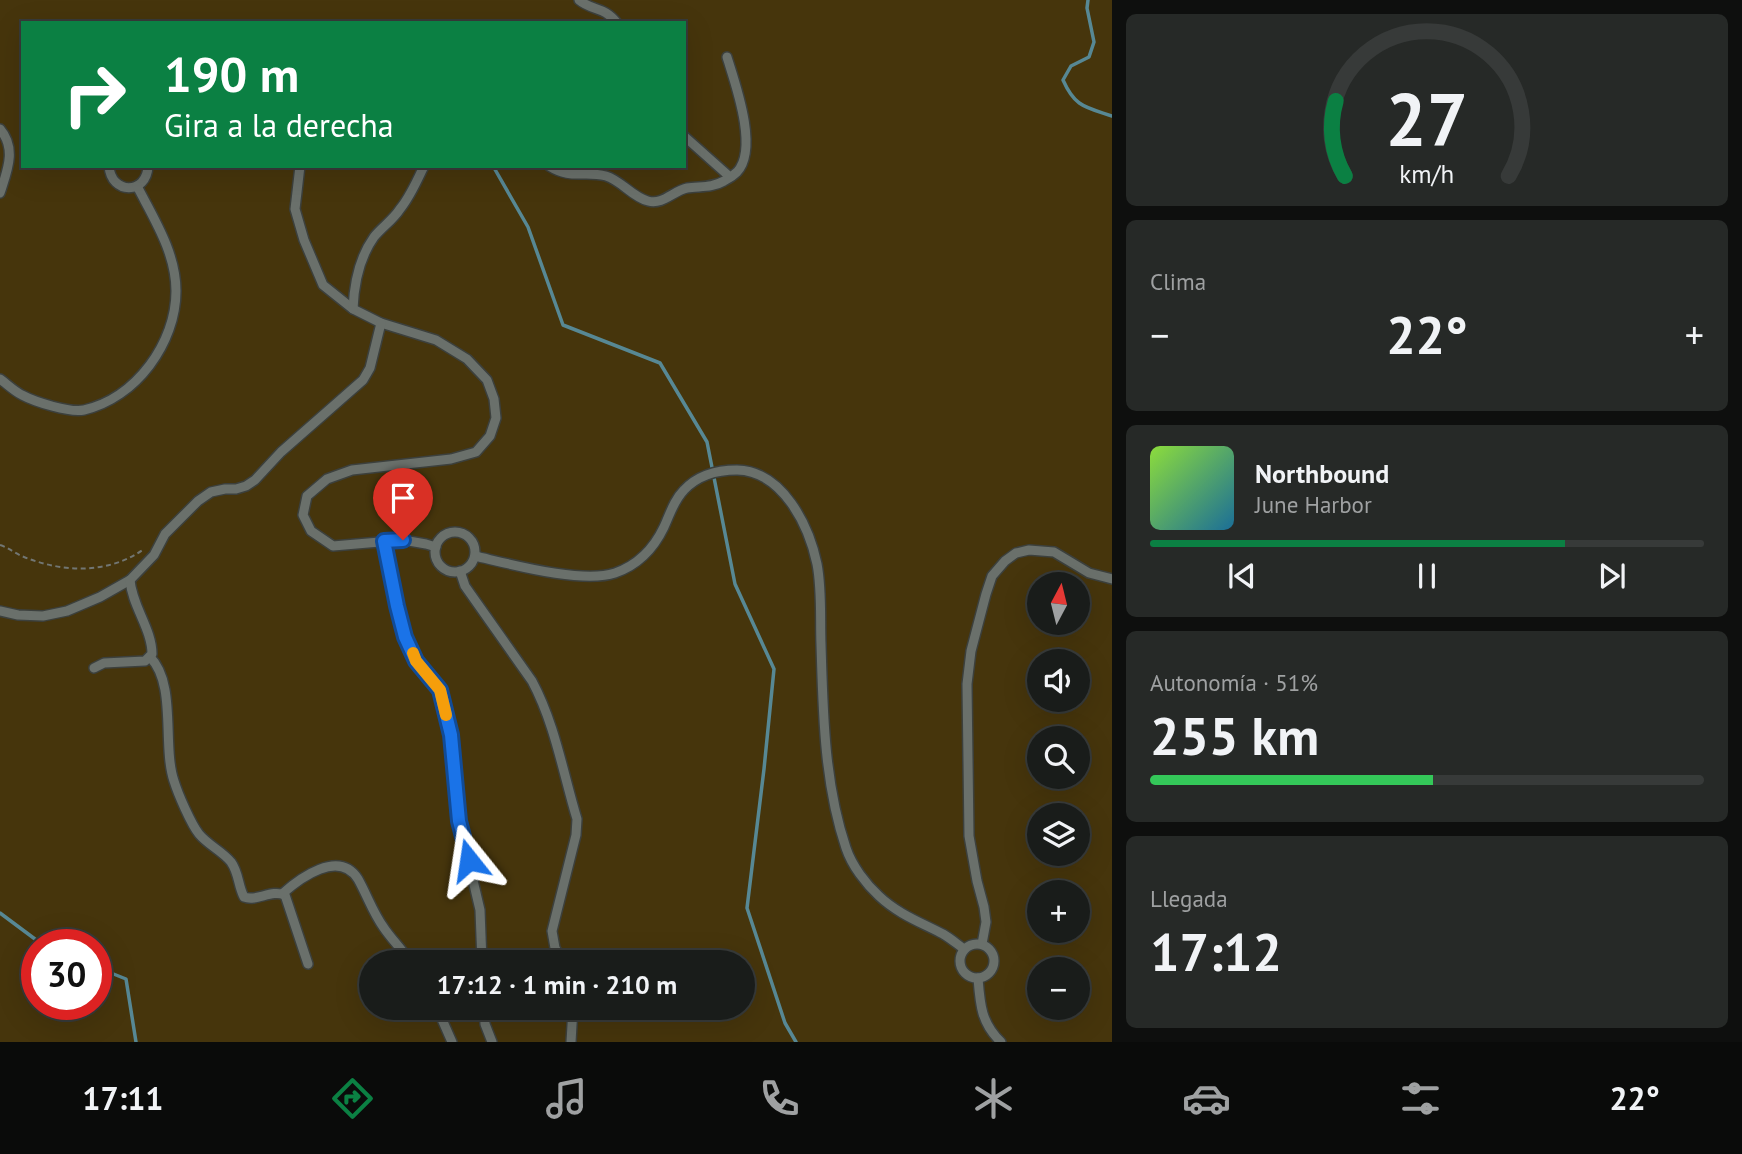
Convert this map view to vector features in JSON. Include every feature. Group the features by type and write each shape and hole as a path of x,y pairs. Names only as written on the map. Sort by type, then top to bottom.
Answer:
{"street":[{"path":"579,0 584,5 606,12 615,21"},
{"path":"552,168 574,176 591,174 607,177 622,184 640,198 654,202 687,188 713,186 738,172 743,162 745,118 727,57"},
{"path":"0,129 6,136 11,157 0,193"},
{"path":"686,138 730,177"},
{"path":"109,168 110,175 124,188 137,186 146,177 148,168"},
{"path":"300,168 296,209 303,240 323,285 353,309 381,323 436,341 467,359 487,380 494,399 496,418 490,436 476,452 451,459 352,470 327,479 307,496 303,515 311,531 333,546 403,540 436,547"},
{"path":"353,309 354,289 360,265 374,237 402,207 423,168"},
{"path":"0,379 20,395 51,406 82,410 104,402 124,390 149,368 162,347 175,307 176,289 172,259 137,186"},
{"path":"0,611 43,616 67,611 130,580 154,555 165,534 198,500 211,492 236,489 255,480 281,452 353,391 370,368 381,323"},
{"path":"475,556 533,570 570,575 598,576 614,573 633,565 650,550 673,506 685,489 701,477 720,470 741,470 761,475 778,486 791,502 809,534 817,565 825,743 834,798 847,850 861,875 879,896 900,913 944,934 964,949"},
{"path":"462,533 471,540 475,556 469,565 460,571 449,570 440,563 436,547 446,534 462,533"},
{"path":"384,541 405,637 416,661 440,690 451,735 459,821 480,911 482,950"},
{"path":"982,944 986,922 969,836 967,684 971,651 992,576 1004,561 1016,553 1028,550 1054,552 1089,573 1112,579"},
{"path":"460,571 465,586 541,698 577,819 576,835 552,931 556,950"},
{"path":"94,668 104,663 142,661 150,657 153,651 131,593 130,580"},
{"path":"150,657 156,663 165,687 173,779 199,834 233,864 244,897 251,899 262,895 282,894 310,873 330,866 348,870 357,878 383,927 401,950"},
{"path":"282,894 289,901 308,964"},
{"path":"974,944 982,944 992,952 995,963 986,976 970,977 962,969 960,959 964,949 974,944"},
{"path":"978,978 985,1023 1001,1042"},
{"path":"442,1020 452,1042"},
{"path":"485,1020 492,1042"},
{"path":"572,1042 573,1020"}],"path":[{"path":"0,545 23,557 45,564 77,569 112,566 147,547"}],"shaded area":[{"path":"0,0 1112,0 1112,1042 0,1042"}],"waterway":[{"path":"1088,0 1087,8 1094,42 1089,57 1071,66 1063,80 1072,96 1082,105 1112,116"},
{"path":"494,168 528,227 563,325 660,363 707,442 735,584 774,669 747,908 785,1023 796,1042"},
{"path":"0,913 22,929"},
{"path":"112,973 126,979 136,1042"}],"slow traffic":[{"path":"413,653 416,661 440,690 446,715"}],"route":[{"path":"403,540 384,541 397,606 405,637 416,661 440,690 451,735 459,821 469,860"}]}
